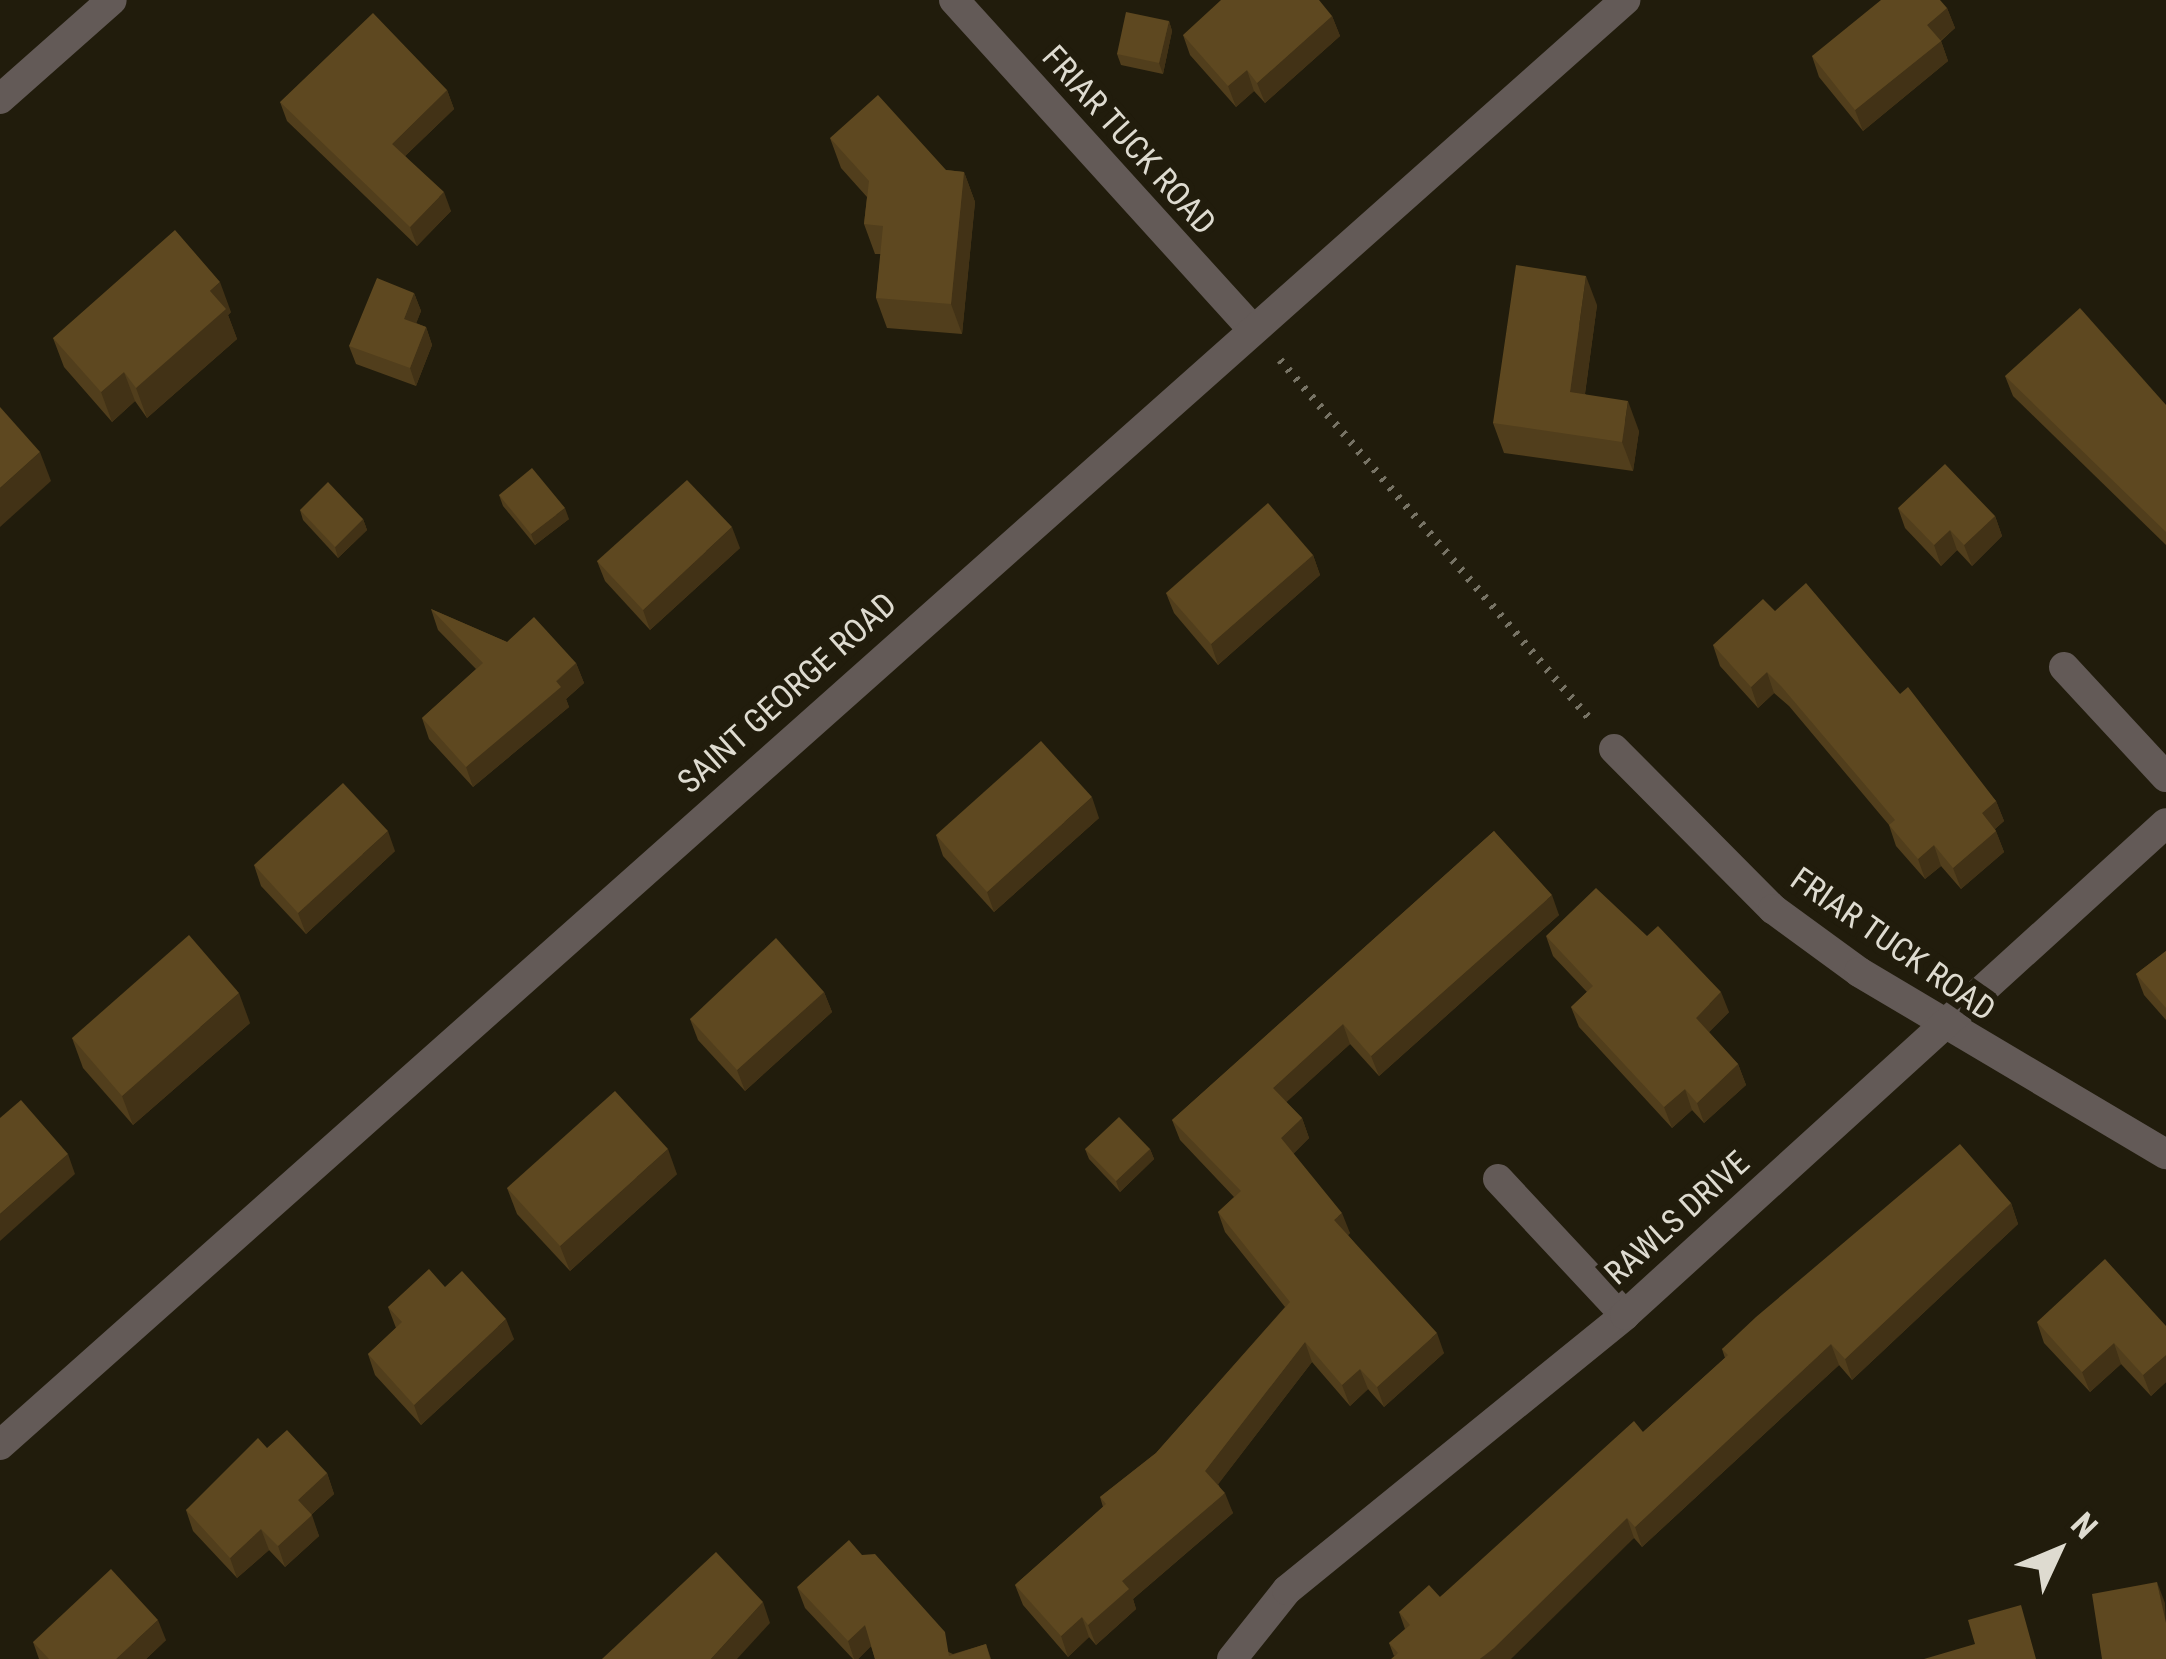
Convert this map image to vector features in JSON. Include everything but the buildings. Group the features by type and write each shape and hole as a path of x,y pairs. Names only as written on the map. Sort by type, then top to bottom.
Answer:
{"street":[{"path":"0,99 112,0"},
{"name":"FRIAR TUCK ROAD","path":"954,0 1251,328"},
{"name":"SAINT GEORGE ROAD","path":"0,1444 1625,0"},
{"path":"2064,667 2166,777"},
{"name":"FRIAR TUCK ROAD","path":"1614,749 1773,909 1940,1026 2166,1154"},
{"name":"RAWLS DRIVE","path":"1232,1659 1287,1590 1625,1315 2166,823"},
{"path":"1498,1179 1625,1315"}],"path":[{"path":"1251,328 1534,647 1614,749"}]}
